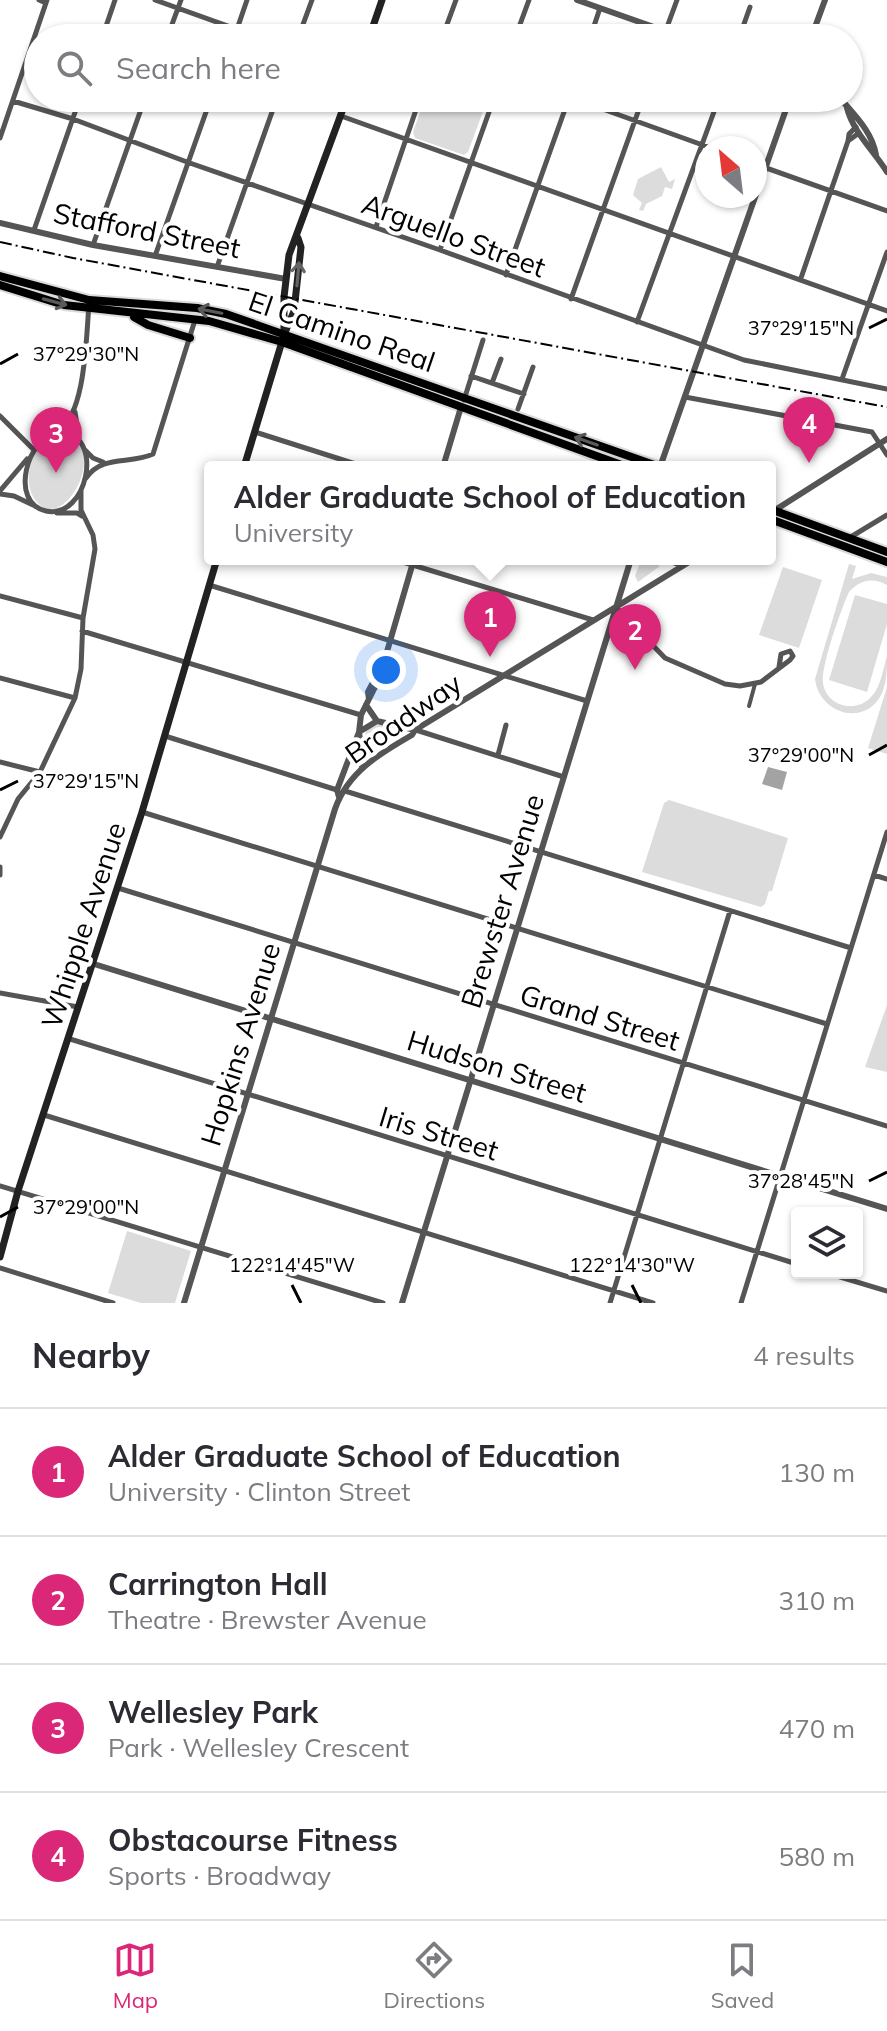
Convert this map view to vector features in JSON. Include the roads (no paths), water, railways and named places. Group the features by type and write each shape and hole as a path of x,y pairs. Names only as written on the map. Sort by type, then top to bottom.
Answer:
{"main road":[{"path":"373,24 382,0"},
{"path":"283,338 289,255 298,238 342,112"},
{"path":"246,461 296,299 301,247 298,238"},
{"name":"El Camino Real","path":"1,283 130,314 196,319 283,338"},
{"name":"El Camino Real","path":"89,305 197,308 226,314 283,338 463,402 642,461"},
{"path":"130,314 148,325 190,338"},
{"name":"El Camino Real","path":"463,402 612,461"},
{"path":"776,515 887,552"},
{"path":"776,515 887,562"},
{"name":"Whipple Avenue","path":"0,1257 18,1191 142,812 215,565"}],"street":[{"path":"39,0 47,1 39,24"},
{"path":"107,24 115,0"},
{"path":"155,0 223,24"},
{"path":"172,24 181,0"},
{"path":"239,24 247,0"},
{"path":"303,24 312,0"},
{"path":"447,24 456,0"},
{"path":"520,24 529,0"},
{"path":"577,0 638,24"},
{"path":"668,24 677,0"},
{"path":"816,24 825,0"},
{"path":"744,24 750,7"},
{"path":"595,24 600,8"},
{"path":"0,138 24,69"},
{"name":"Arguello Street","path":"13,101 24,104"},
{"name":"Arguello Street","path":"50,112 703,347 760,365 887,389"},
{"path":"34,230 75,112"},
{"path":"93,245 140,112"},
{"path":"155,256 206,112"},
{"path":"217,267 272,112"},
{"path":"376,227 415,112"},
{"path":"440,250 489,112"},
{"path":"506,275 566,112"},
{"path":"611,112 695,142"},
{"path":"571,299 639,112"},
{"path":"705,136 714,112"},
{"path":"767,161 785,112"},
{"path":"849,112 887,172"},
{"path":"855,112 875,144 876,155"},
{"path":"341,116 887,311"},
{"path":"801,278 849,134 858,130"},
{"path":"637,322 695,163"},
{"path":"767,168 887,211"},
{"path":"662,461 751,208"},
{"name":"Stafford Street","path":"0,223 93,245 286,279"},
{"path":"842,379 887,252"},
{"path":"84,483 87,461 76,425 75,407 89,305"},
{"path":"75,407 68,423 42,439 0,493 14,496 40,509 54,511 67,507 91,472 104,463 153,454 196,319"},
{"path":"445,461 483,340"},
{"path":"492,383 501,359"},
{"path":"518,409 533,367"},
{"path":"471,376 524,394"},
{"path":"685,397 870,431 884,442 887,455"},
{"path":"0,416 33,450"},
{"path":"255,432 346,461"},
{"path":"54,433 72,434 93,458 104,463"},
{"path":"776,510 884,442"},
{"path":"33,450 26,471 29,497 40,509 77,513 83,517"},
{"path":"0,837 18,799 40,772 75,698 81,669 83,618 95,549 93,535 83,517 81,490"},
{"path":"849,538 887,515"},
{"path":"362,766 356,757 361,715 368,702 373,679 379,672 412,565"},
{"path":"422,565 593,620"},
{"name":"Brewster Avenue","path":"402,1303 629,565"},
{"name":"Broadway","path":"340,793 362,766 412,735 415,730 683,566"},
{"path":"209,585 587,701"},
{"path":"0,596 83,618"},
{"path":"616,607 665,658 725,684 755,684 774,674 779,667"},
{"path":"82,631 361,715"},
{"path":"0,678 75,698"},
{"path":"749,706 755,684"},
{"path":"368,702 377,721"},
{"path":"340,793 344,771 359,732 377,721 564,777"},
{"path":"381,753 382,749 396,741 395,725"},
{"path":"498,755 506,725"},
{"path":"165,736 340,793 851,948"},
{"path":"0,762 40,772"},
{"name":"Hopkins Avenue","path":"184,1303 340,793"},
{"path":"142,812 827,1024"},
{"path":"741,1303 887,832"},
{"path":"0,867 0,875"},
{"path":"874,875 887,879"},
{"name":"Grand Street","path":"118,888 887,1126"},
{"path":"610,1303 730,911"},
{"name":"Hudson Street","path":"94,964 887,1209"},
{"path":"0,993 78,1007"},
{"name":"Iris Street","path":"70,1039 791,1262"},
{"path":"44,1115 653,1303"},
{"path":"0,1186 383,1303"},
{"path":"0,1268 113,1303"},
{"path":"847,1279 887,1291"}],"railway":[{"path":"0,242 887,407"}],"place":[{"name":"Obstacourse Fitness","path":"809,463"},
{"name":"Wellesley Park","path":"56,473"},
{"name":"Alder Graduate School of Education","path":"490,657"},
{"name":"Carrington Hall","path":"635,670"}]}
